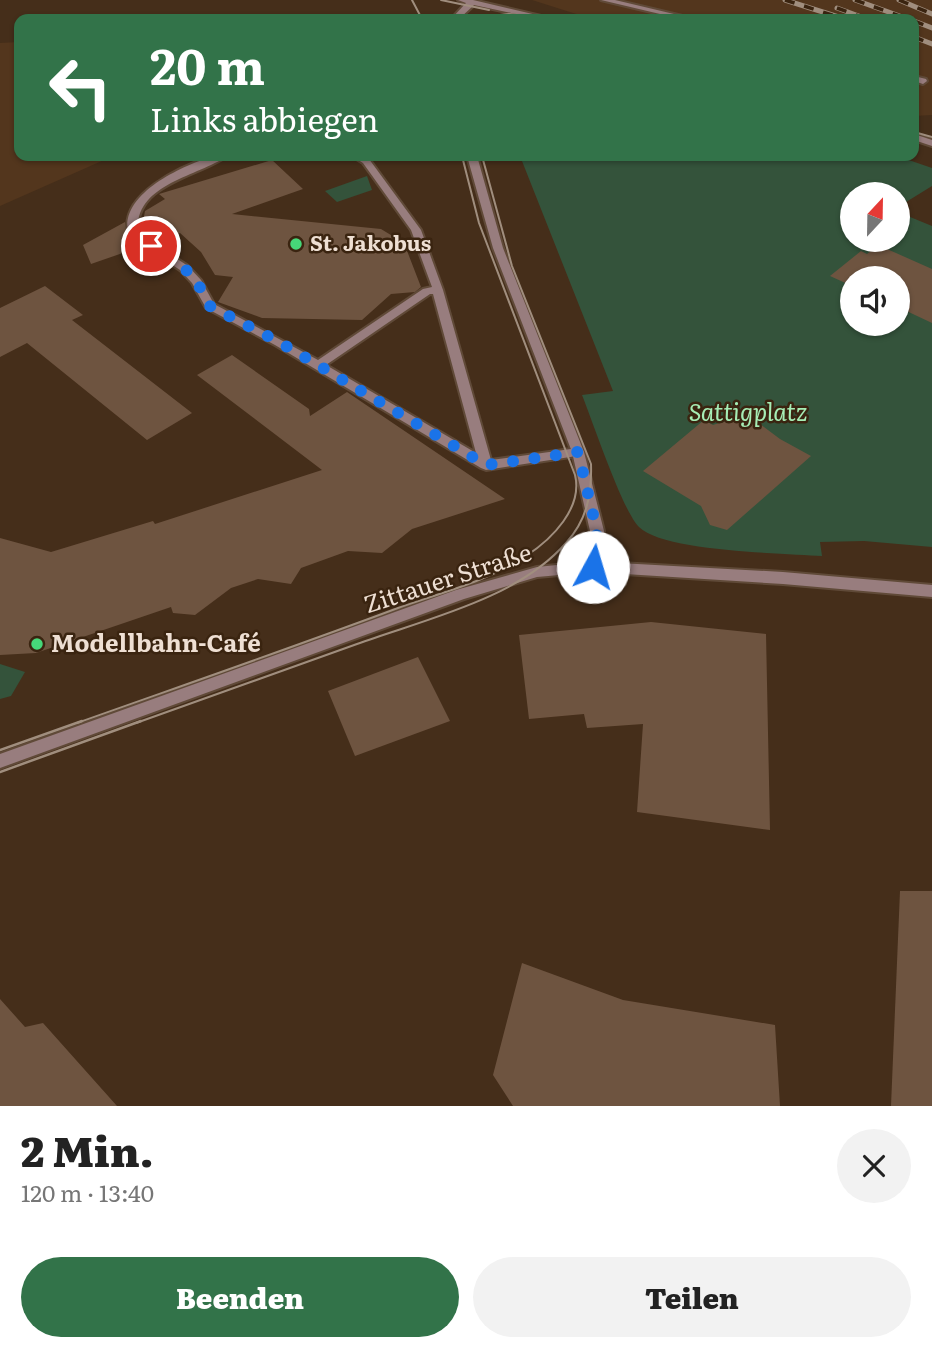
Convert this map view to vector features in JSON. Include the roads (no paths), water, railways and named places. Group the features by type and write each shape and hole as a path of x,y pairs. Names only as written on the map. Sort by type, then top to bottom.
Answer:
{"street":[{"path":"462,0 527,14"},
{"path":"605,0 668,14"},
{"path":"460,14 472,2"},
{"path":"203,161 143,198 131,216 133,234 186,271 198,283 202,297 210,306 318,365 486,465 578,452"},
{"path":"366,161 416,230 438,290 486,465"},
{"path":"473,161 498,248 578,452 597,531 593,567"},
{"path":"318,365 427,291 438,290"},
{"name":"Zittauer Straße","path":"0,761 497,582 537,572 593,567 932,591"}],"tram line":[{"path":"412,0 419,14"},
{"path":"441,0 489,10"},
{"path":"919,133 932,137"},
{"path":"77,723 496,573 546,541 563,522 574,499 575,475 479,223 463,161"},
{"path":"136,723 441,616 497,593 546,562 566,543 579,525 589,496 591,464 512,266 483,161"},
{"path":"0,750 82,721"},
{"path":"0,772 141,721"}],"railway":[{"path":"785,0 829,14"},
{"path":"855,0 894,14"},
{"path":"899,0 932,14"},
{"path":"837,8 853,14"},
{"path":"919,23 932,28"},
{"path":"919,39 932,44"}],"place":[{"name":"St. Jakobus","path":"296,244"},
{"name":"Modellbahn-Café","path":"37,644"}],"park label":[{"name":"Sattigplatz","path":"748,413"}]}
